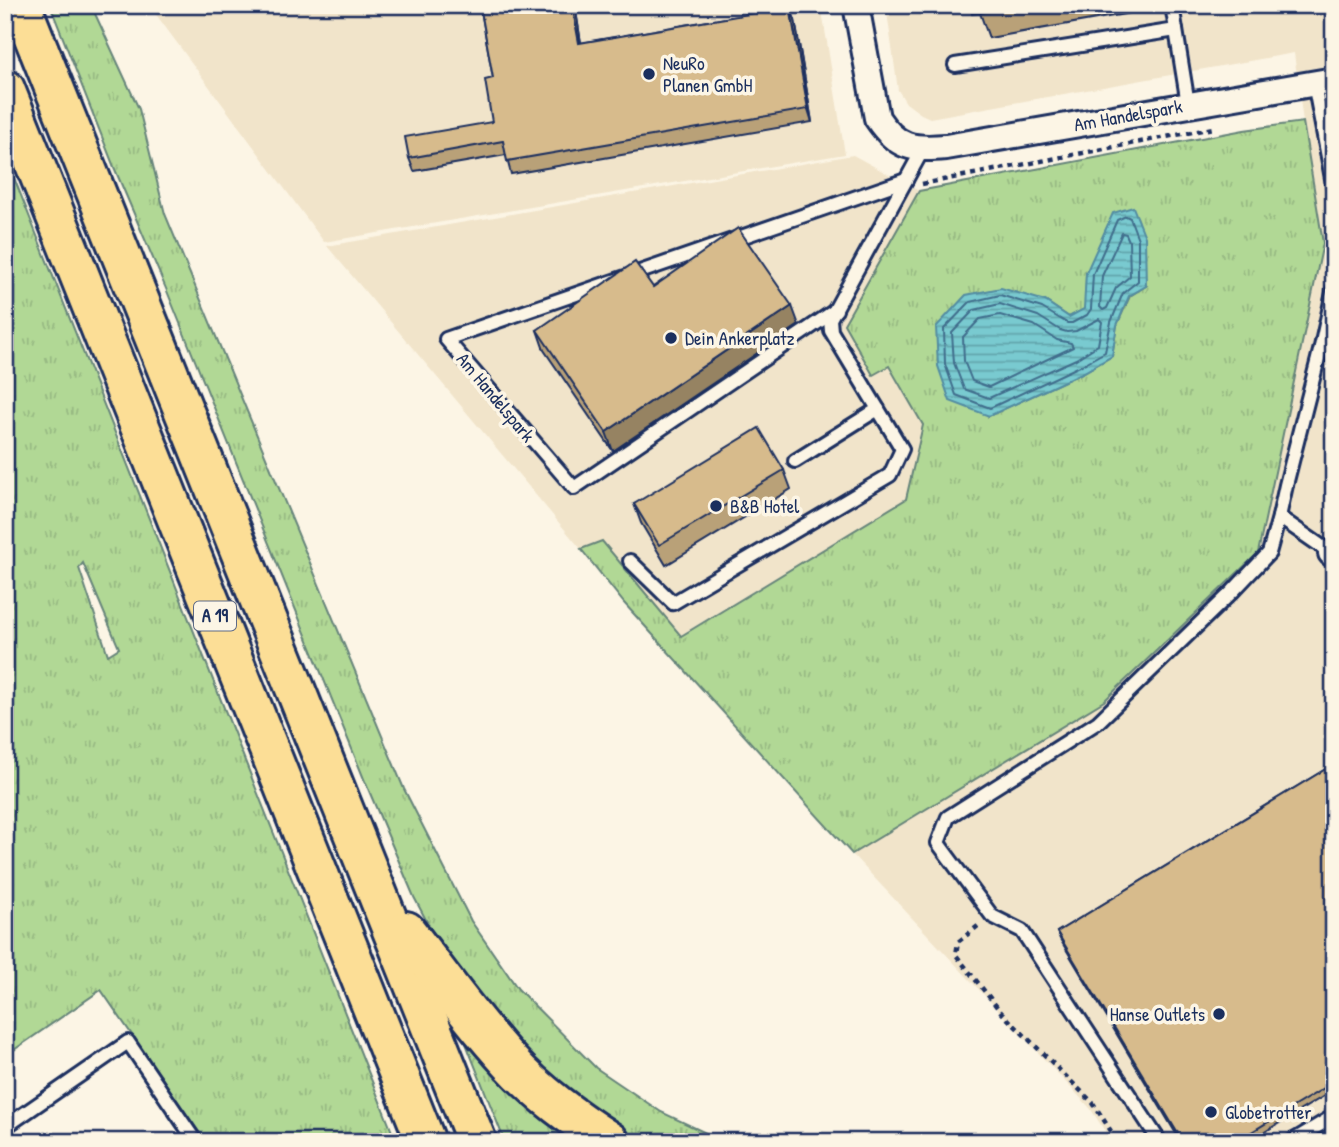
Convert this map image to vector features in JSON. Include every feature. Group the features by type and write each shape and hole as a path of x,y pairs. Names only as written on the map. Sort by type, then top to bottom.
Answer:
{"highway":[{"name":"A 19","path":"22,5 477,1142"},
{"name":"A 19","path":"5,89 426,1142"},
{"path":"379,895 512,1064 568,1112 610,1142"}],"street":[{"path":"856,5 877,118 886,131 900,142 923,149"},
{"name":"Am Handelspark","path":"923,149 1324,82"}],"lane":[{"path":"1172,5 1188,104"},
{"path":"955,65 1176,30"},
{"path":"1324,82 1334,189"},
{"name":"Am Handelspark","path":"906,180 446,339 574,488 836,310 923,149"},
{"path":"1160,1142 1022,931 992,916 938,844 948,817 1098,722 1269,553 1334,288"},
{"path":"629,561 673,603 890,474 902,449 831,331 830,319 836,310"},
{"path":"796,461 877,409"},
{"path":"1279,517 1332,554"},
{"path":"5,1127 128,1042 195,1142"},
{"path":"1291,1142 1334,1115"}],"path":[{"path":"919,186 1223,126"},
{"path":"992,916 958,942 956,955 1001,1012 1093,1103 1118,1142"}],"shaded area":[{"path":"149,5 821,5 845,154 324,242"},
{"path":"886,5 1334,5 1334,1142 1112,1142 1090,1108 852,854 1104,701 1323,243 1294,53 930,118 906,103 898,90"},
{"path":"853,155 919,191 844,324 872,374 888,366 923,425 906,499 663,646 624,603 327,246"}],"green space":[{"path":"50,5 91,5 139,109 165,214 404,789 471,921 518,989 596,1068 661,1112 725,1142 632,1142 575,1106 531,1069 447,960 414,897 364,779"},
{"path":"1303,122 1323,243 1258,553 1104,701 852,854 624,603 581,549 602,541 681,636 906,499 923,425 889,366 873,375 844,324 919,191 1244,130","holes":["1086,273 1146,286 1130,296 1117,325 1112,356 1084,372 989,416 1045,301 1069,317 1085,309"]},
{"path":"5,155 396,1142 206,1142 101,990 5,1056","holes":["83,563 119,648 108,655 79,568"]},
{"path":"450,1003 589,1142 505,1142"}],"water":[{"path":"1133,207 1145,237 1146,286 1129,296 1117,325 1112,356 1084,372 989,416 950,401 938,366 936,327 966,295 1001,288 1045,301 1069,317 1084,309 1086,273 1113,213"}],"building":[{"name":"NeuRo Planen GmbH","path":"480,5 572,5 579,43 790,7 808,109 507,161 503,141 409,158 405,137 492,122 485,80 493,78"},
{"path":"979,5 1023,5 980,13"},
{"name":"Dein Ankerplatz","path":"738,228 792,306 606,432 537,330 635,262 653,287"},
{"path":"759,428 784,470 659,545 634,504"},
{"name":"Hanse Outlets","path":"1334,764 1334,1082 1235,1142 1183,1142 1057,932"}],"place":[{"name":"NeuRo Planen GmbH","path":"649,74"},
{"name":"Dein Ankerplatz","path":"671,338"},
{"name":"B&B Hotel","path":"716,506"},
{"name":"Hanse Outlets","path":"1219,1014"},
{"name":"Globetrotter","path":"1211,1112"}]}
